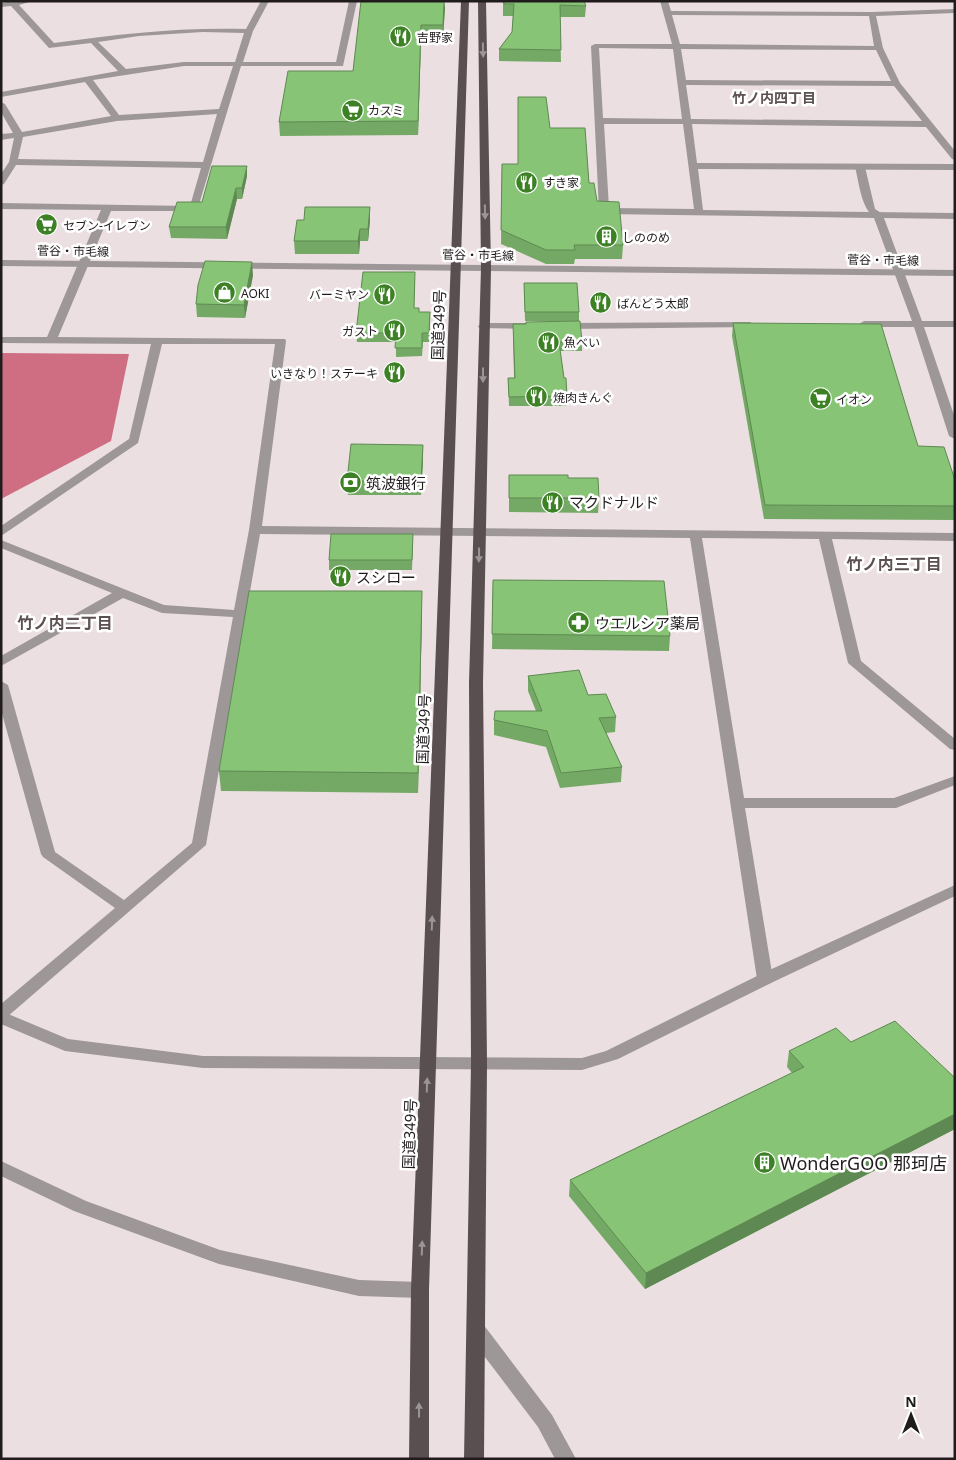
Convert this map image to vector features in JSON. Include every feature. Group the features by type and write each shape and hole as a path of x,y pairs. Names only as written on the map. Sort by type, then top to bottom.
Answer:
{"highway":[{"name":"国道349号","path":"419,1459 420,1290 465,1"},
{"path":"474,1459 479,1063 476,683 483,326 486,268 482,1"}],"street":[{"path":"1,5 29,1"},
{"path":"1,206 194,209 222,111 249,31 265,1"},
{"path":"1,95 124,72 184,64 340,64 354,1"},
{"path":"664,1 677,46 699,212"},
{"path":"13,3 52,46 148,33 203,30 249,31"},
{"path":"667,13 872,14 955,10"},
{"path":"872,14 880,48 896,84 955,157"},
{"path":"93,41 124,72"},
{"path":"880,48 594,46 604,212 955,216"},
{"path":"88,80 116,118"},
{"path":"682,82 896,84"},
{"path":"1,104 19,135 12,162 1,182"},
{"path":"1,137 116,118 222,111"},
{"path":"598,121 928,124"},
{"path":"12,162 206,165"},
{"path":"693,166 955,167"},
{"path":"860,167 872,210 878,215 899,272 955,436"},
{"path":"51,341 106,208"},
{"name":"菅谷・市毛線","path":"1,263 955,273"},
{"path":"851,324 955,324"},
{"path":"483,326 765,325"},
{"path":"1,340 280,341 255,530 199,845 1,1015 65,1045 202,1062 582,1064 612,1054 955,890"},
{"path":"1,532 134,441 156,341"},
{"path":"255,530 955,537"},
{"path":"695,534 765,980"},
{"path":"825,537 855,663 955,746"},
{"path":"1,544 162,609 239,614"},
{"path":"1,662 122,593"},
{"path":"1,685 48,854 124,908"},
{"path":"737,803 896,803 955,780"},
{"path":"1,1168 80,1206 219,1257 359,1288 420,1290"},
{"path":"476,1330 545,1421 566,1459"}],"shaded area":[{"path":"1,353 129,354 111,441 1,499"}],"building":[{"path":"361,1 444,1 443,25 421,25 418,121 279,122 288,71 353,71"},
{"path":"504,1 584,1 586,6 560,5 561,50 499,49 512,32 514,4 504,4"},
{"path":"518,97 546,97 550,128 585,128 589,183 594,183 597,201 619,202 623,245 574,245 575,250 546,250 501,230 502,164 518,164"},
{"path":"212,166 247,166 242,188 236,188 226,227 169,227 177,202 202,202"},
{"path":"305,207 370,207 368,229 360,229 358,241 294,241 297,220 304,220"},
{"name":"AOKI","path":"205,261 252,262 244,305 196,304 198,285"},
{"path":"363,272 415,272 414,308 419,308 419,312 430,312 429,333 422,333 422,348 395,348 396,333 356,333"},
{"path":"524,283 577,283 579,312 525,312"},
{"path":"580,321 582,342 559,342 564,378 566,378 567,396 509,397 508,378 515,378 513,324"},
{"name":"イオン","path":"733,323 881,324 918,446 944,447 955,480 955,506 765,505"},
{"path":"351,444 423,445 421,481 347,481"},
{"path":"509,475 568,475 568,478 598,478 599,498 509,498"},
{"path":"331,534 413,534 412,560 329,560"},
{"name":"ウエルシア薬局","path":"493,580 664,581 670,636 492,634"},
{"path":"249,591 422,591 418,773 219,771"},
{"path":"579,670 588,695 606,694 616,717 599,718 622,767 561,773 547,731 494,720 495,711 542,711 528,676"},
{"name":"WonderGOO 那珂店","path":"895,1021 955,1078 955,1114 646,1273 570,1180 804,1067 789,1051 836,1028 851,1042"}],"place":[{"name":"吉野家","path":"401,37"},
{"name":"カスミ","path":"352,110"},
{"name":"すき家","path":"527,182"},
{"name":"セブン-イレブン","path":"47,225"},
{"name":"しののめ","path":"606,237"},
{"name":"AOKI","path":"225,293"},
{"name":"バーミヤン","path":"385,294"},
{"name":"ばんどう太郎","path":"601,303"},
{"name":"ガスト","path":"394,331"},
{"name":"魚べい","path":"548,342"},
{"name":"いきなり！ステーキ","path":"394,373"},
{"name":"焼肉きんぐ","path":"537,397"},
{"name":"イオン","path":"820,399"},
{"name":"筑波銀行","path":"350,483"},
{"name":"マクドナルド","path":"553,502"},
{"name":"スシロー","path":"340,577"},
{"name":"ウエルシア薬局","path":"579,623"},
{"name":"WonderGOO 那珂店","path":"764,1163"}],"district":[{"name":"竹ノ内四丁目","path":"774,97"},
{"name":"竹ノ内三丁目","path":"894,564"},
{"name":"竹ノ内二丁目","path":"65,623"}]}
